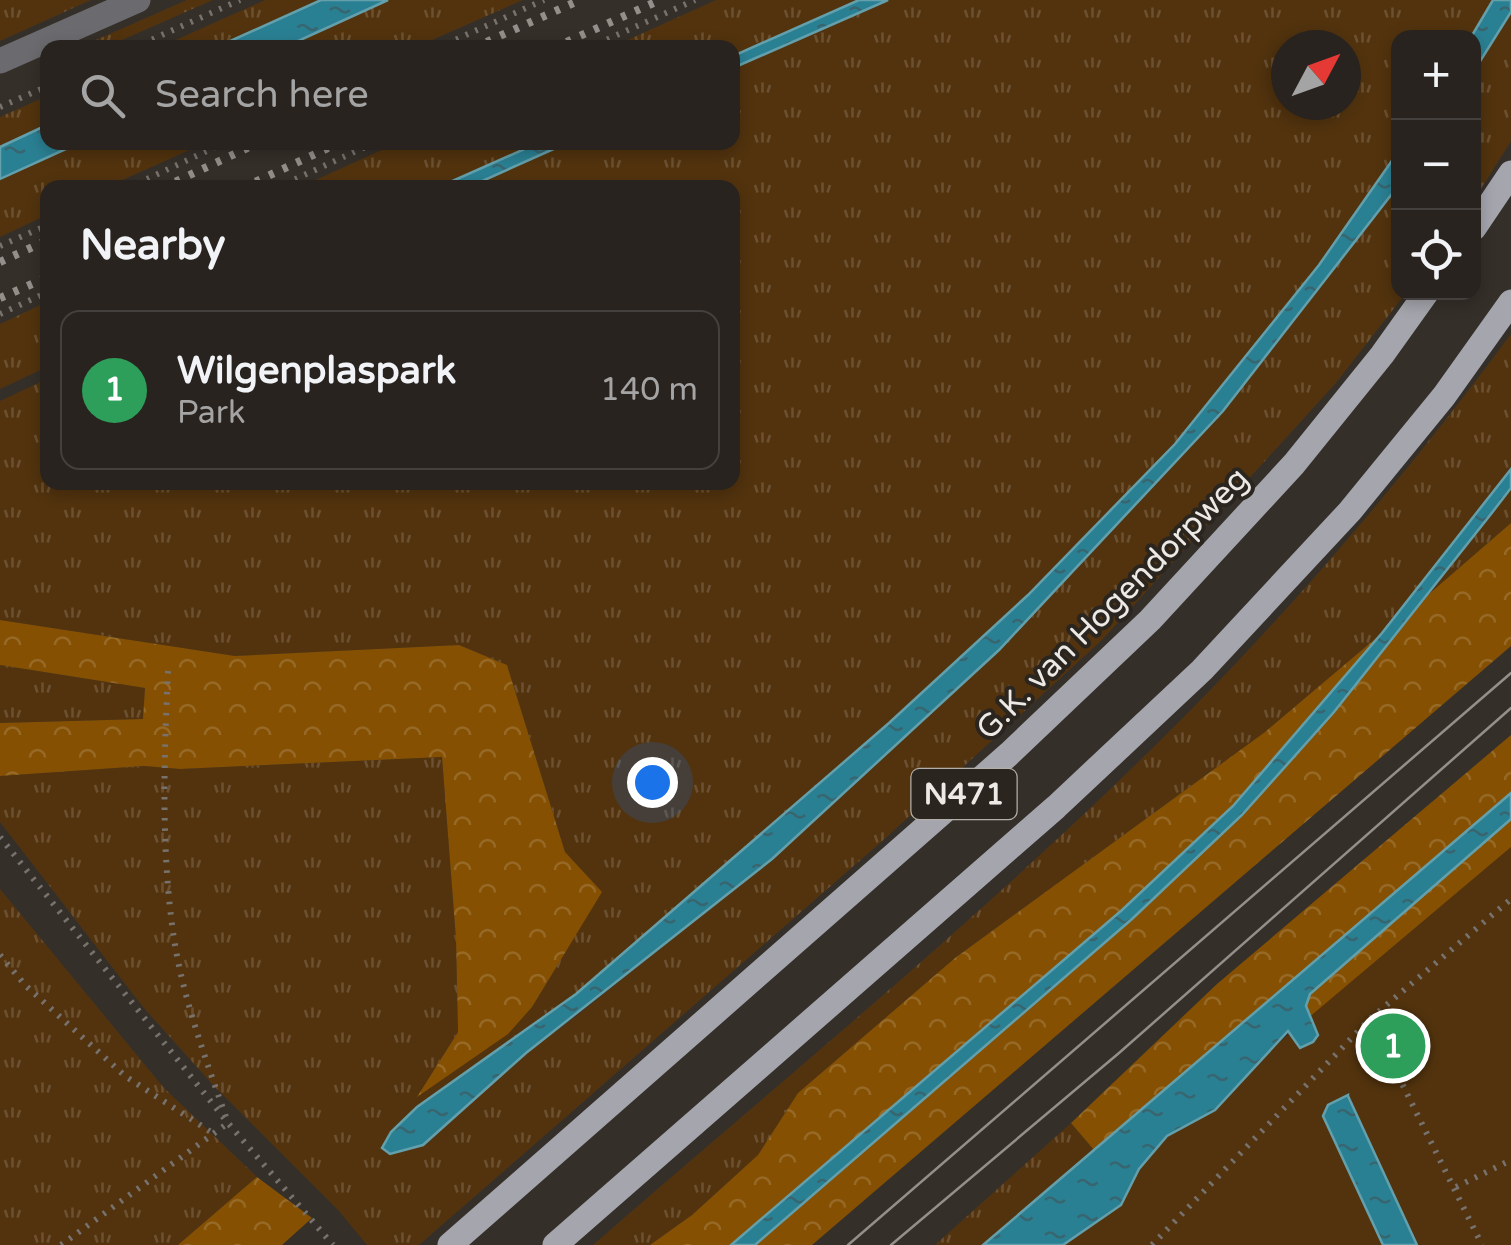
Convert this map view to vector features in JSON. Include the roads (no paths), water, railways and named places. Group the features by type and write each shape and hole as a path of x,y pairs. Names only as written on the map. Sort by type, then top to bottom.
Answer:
{"main road":[{"path":"1481,218 1511,173"},
{"name":"G.K. van Hogendorpweg","path":"450,1245 868,880 1150,620 1294,464 1421,300"},
{"name":"N471","path":"555,1245 1042,819 1202,670 1350,510 1444,396 1511,302"}],"street":[{"path":"49,40 138,0"},
{"path":"0,62 40,44"}],"water":[{"path":"321,0 388,0 300,40 232,40"},
{"path":"859,0 888,0 740,65 740,53"},
{"path":"1493,0 1511,0 1511,12 1481,60 1481,30 1475,30"},
{"path":"40,128 40,150 64,150 0,179 0,147"},
{"path":"522,150 551,150 485,180 455,180"},
{"path":"1391,162 1391,195 1223,411 999,650 772,859 526,1053 423,1145 390,1154 382,1148 391,1132 417,1107 576,994 889,723 1028,595 1175,444 1319,265"},
{"path":"1511,469 1511,488 1491,514 1334,712 1242,815 1132,919 755,1245 731,1245 1122,910 1233,806 1382,633"},
{"path":"1511,793 1511,819 1310,994 1306,1006 1318,1035 1313,1042 1300,1048 1288,1031 1215,1110 1167,1136 1139,1169 1121,1205 1063,1245 983,1245"},
{"path":"1348,1095 1417,1245 1383,1245 1323,1116 1328,1105"}],"tram line":[{"path":"848,1245 1511,673"},
{"path":"891,1245 1119,1053 1511,708"}],"railway":[{"path":"491,40 580,0"},
{"path":"571,40 660,0"},
{"path":"179,180 243,150"},
{"path":"259,180 324,150"},
{"path":"0,262 40,244"},
{"path":"0,298 40,280"}],"place":[{"name":"Wilgenplaspark","path":"1393,1046"}]}
